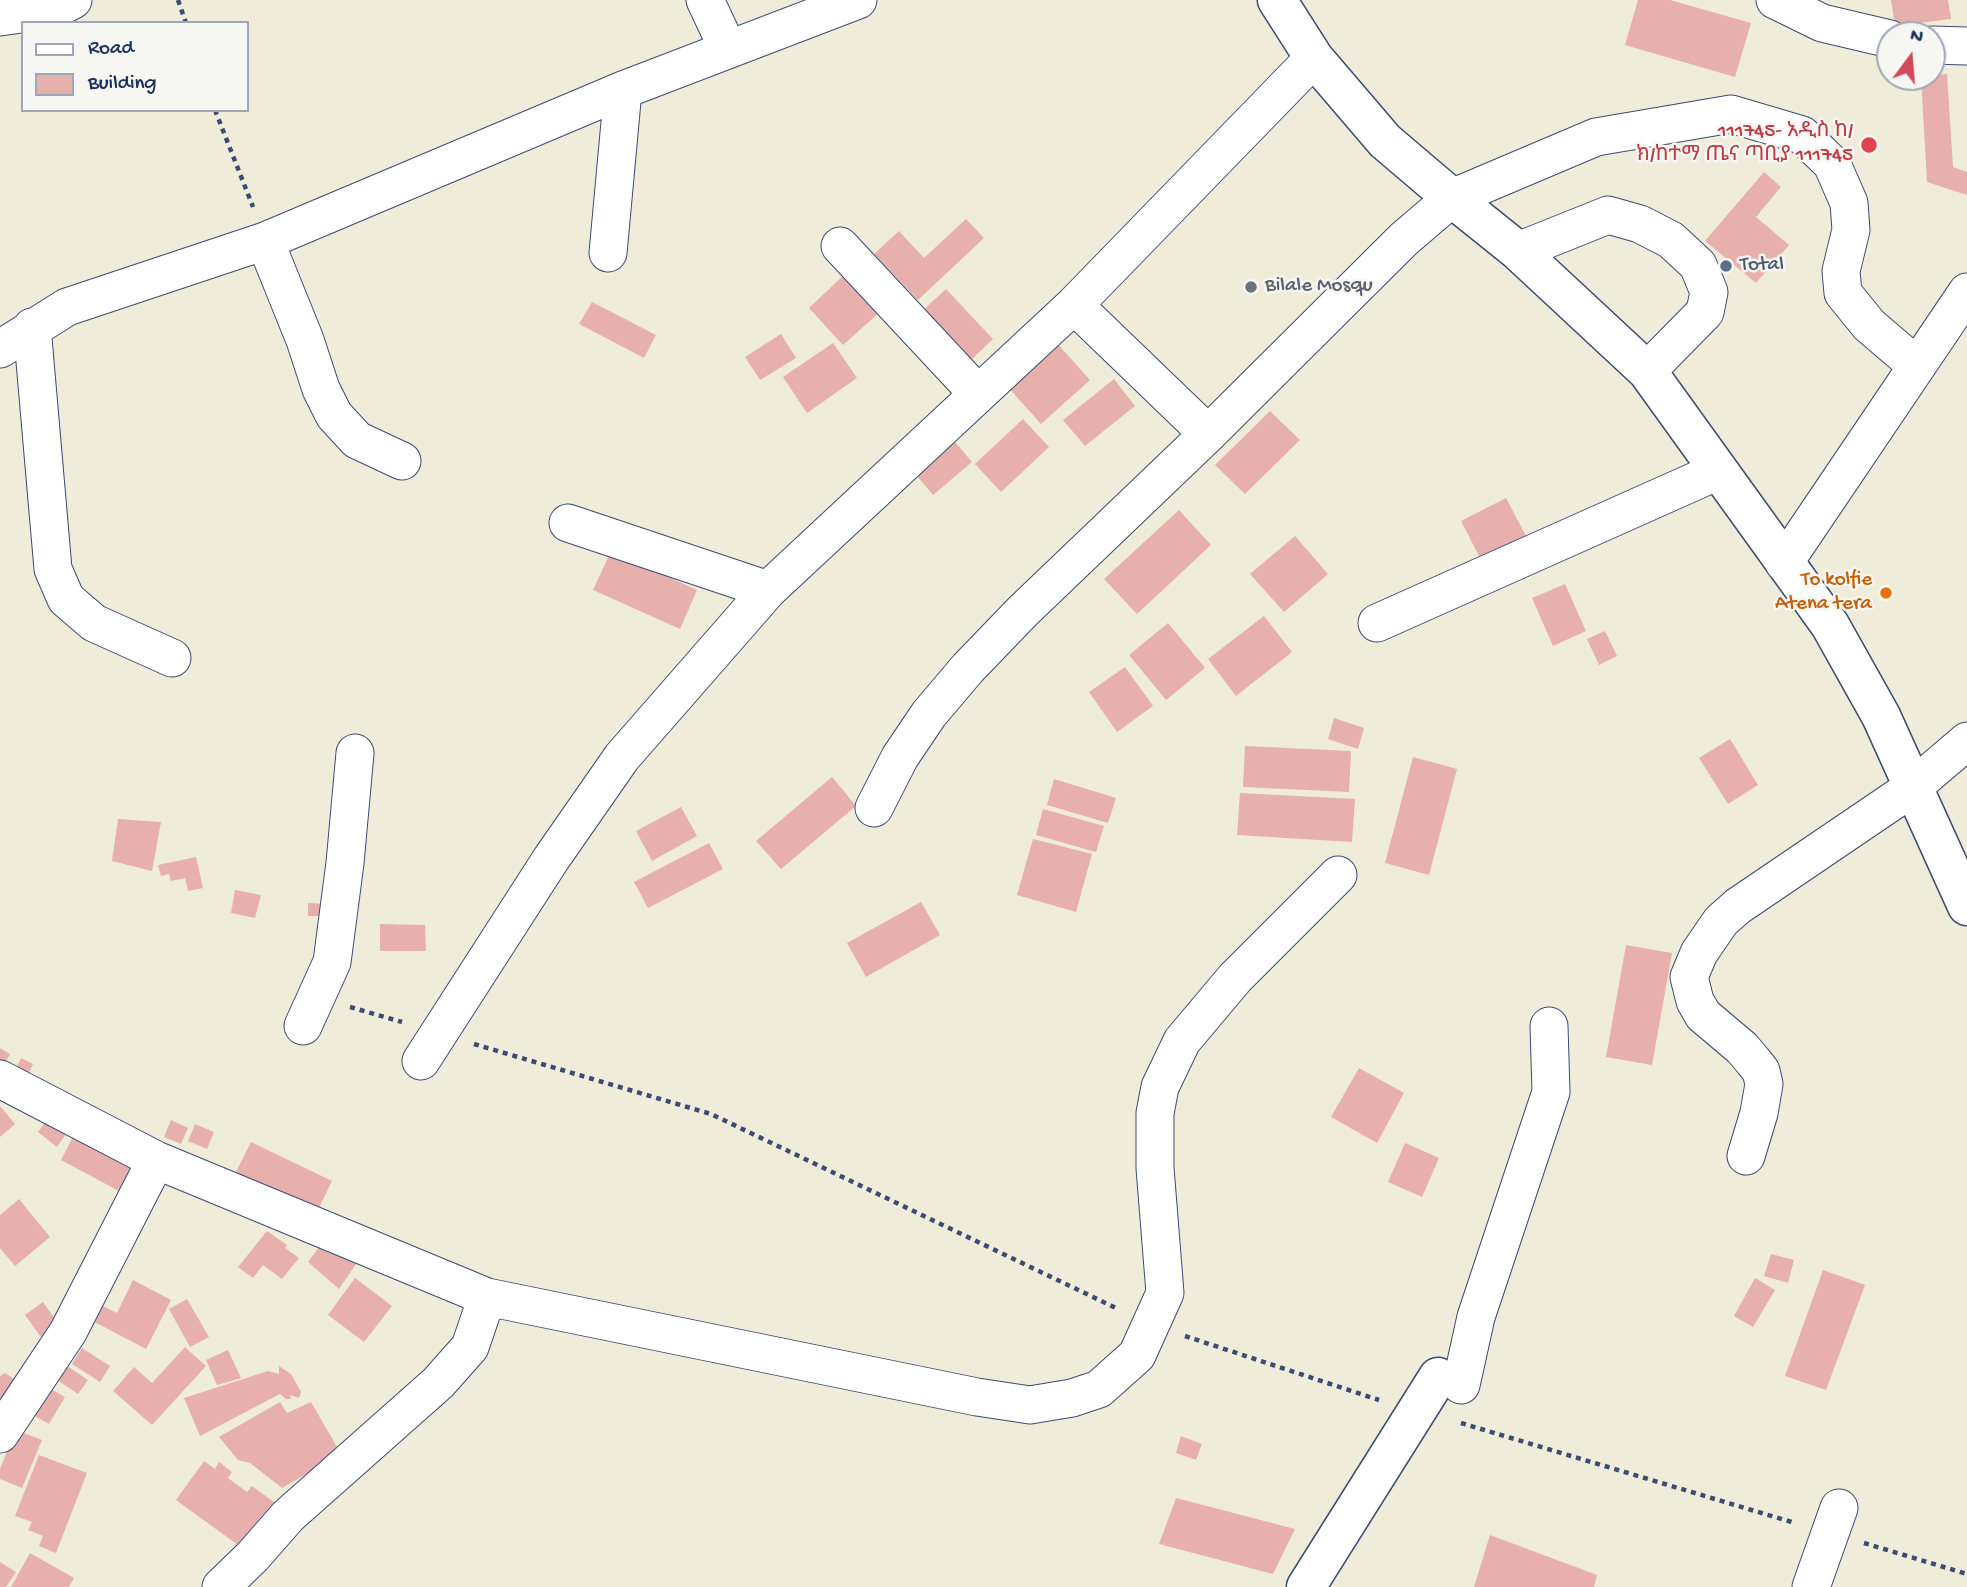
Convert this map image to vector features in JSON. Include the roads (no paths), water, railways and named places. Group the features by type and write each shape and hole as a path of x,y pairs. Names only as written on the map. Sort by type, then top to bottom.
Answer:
{"main road":[{"path":"1277,0 1314,58 1385,141 1518,251 1647,371 1830,625 1881,716 1967,906"},
{"path":"1306,1587 1449,1381"},
{"path":"1336,1587 1449,1381"}],"street":[{"path":"0,16 56,9 74,0"},
{"path":"705,0 728,49"},
{"path":"0,349 67,307 265,241 623,90 858,0"},
{"path":"1775,0 1822,23 1876,35"},
{"path":"1946,45 1967,46"},
{"path":"421,1061 551,859 622,757 768,590 1074,305 1314,58"},
{"path":"608,253 623,90"},
{"path":"874,808 900,757 968,668 1404,239 1452,198 1596,137 1731,114 1802,135 1832,164 1849,203 1850,230 1841,271 1843,293 1869,325 1917,366"},
{"path":"1518,251 1608,215 1640,224 1671,240 1698,265 1709,292 1705,312 1647,371"},
{"path":"265,241 305,340 321,389 334,415 357,440 402,461"},
{"path":"840,246 978,394"},
{"path":"1784,563 1967,292"},
{"path":"1074,305 1208,434"},
{"path":"32,327 53,569 66,599 94,623 172,658"},
{"path":"1377,623 1718,471"},
{"path":"568,523 768,590"},
{"path":"1746,1156 1759,1113 1764,1084 1753,1061 1742,1048 1703,1015 1695,1001 1689,976 1699,953 1721,921 1738,906 1912,788 1967,741"},
{"path":"303,1026 332,962 355,753"},
{"path":"0,1079 156,1160 487,1297 1030,1405 1072,1398 1099,1389 1138,1355 1166,1293 1155,1168 1155,1113 1160,1087 1182,1041 1235,978 1338,875"},
{"path":"1449,1381 1476,1317 1551,1091 1549,1026"},
{"path":"0,1434 68,1332 156,1160"},
{"path":"221,1587 288,1516 438,1383 470,1347 487,1297"},
{"path":"1811,1587 1839,1508"}],"place":[{"name":"111745- አዲስ ከ/ ክ/ከተማ ጤና ጣቢያ 111745","path":"1869,145"},
{"name":"Total","path":"1726,266"},
{"name":"Bilale Mosqu","path":"1251,287"},
{"name":"To kolfie Atena tera","path":"1886,593"}]}
